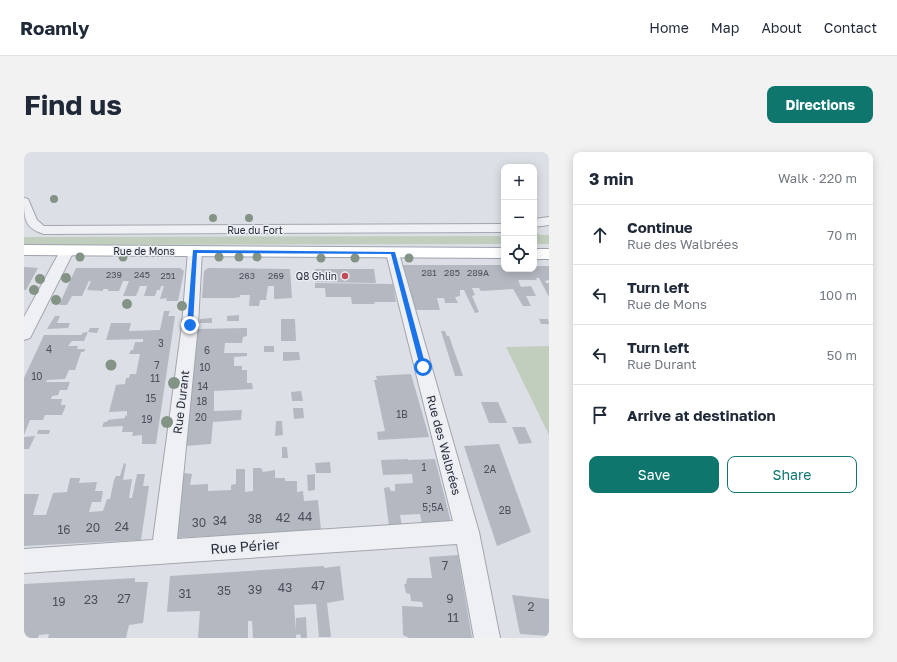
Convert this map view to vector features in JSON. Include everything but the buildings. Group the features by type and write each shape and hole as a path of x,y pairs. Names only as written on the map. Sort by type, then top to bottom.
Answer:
{"main road":[{"name":"Rue de Mons","path":"24,250 501,254"},
{"path":"537,254 549,254"}],"street":[{"name":"Rue du Fort","path":"24,202 33,226 37,229 44,230 501,228"},
{"path":"537,223 549,221"},
{"path":"24,333 67,251"},
{"name":"Rue Durant","path":"164,551 190,325 195,252"},
{"name":"Rue des Walbrées","path":"393,253 467,532 487,638"},
{"name":"Rue Périer","path":"24,561 467,532"}],"green space":[{"path":"537,233 540,235 549,235 549,244 537,244"},
{"path":"501,236 501,244 24,245 24,237"},
{"path":"549,346 549,435 506,347"}],"place":[{"name":"Q8 Ghlin","path":"345,276"}],"route":[{"path":"190,325 195,252 393,253 423,367"}]}
